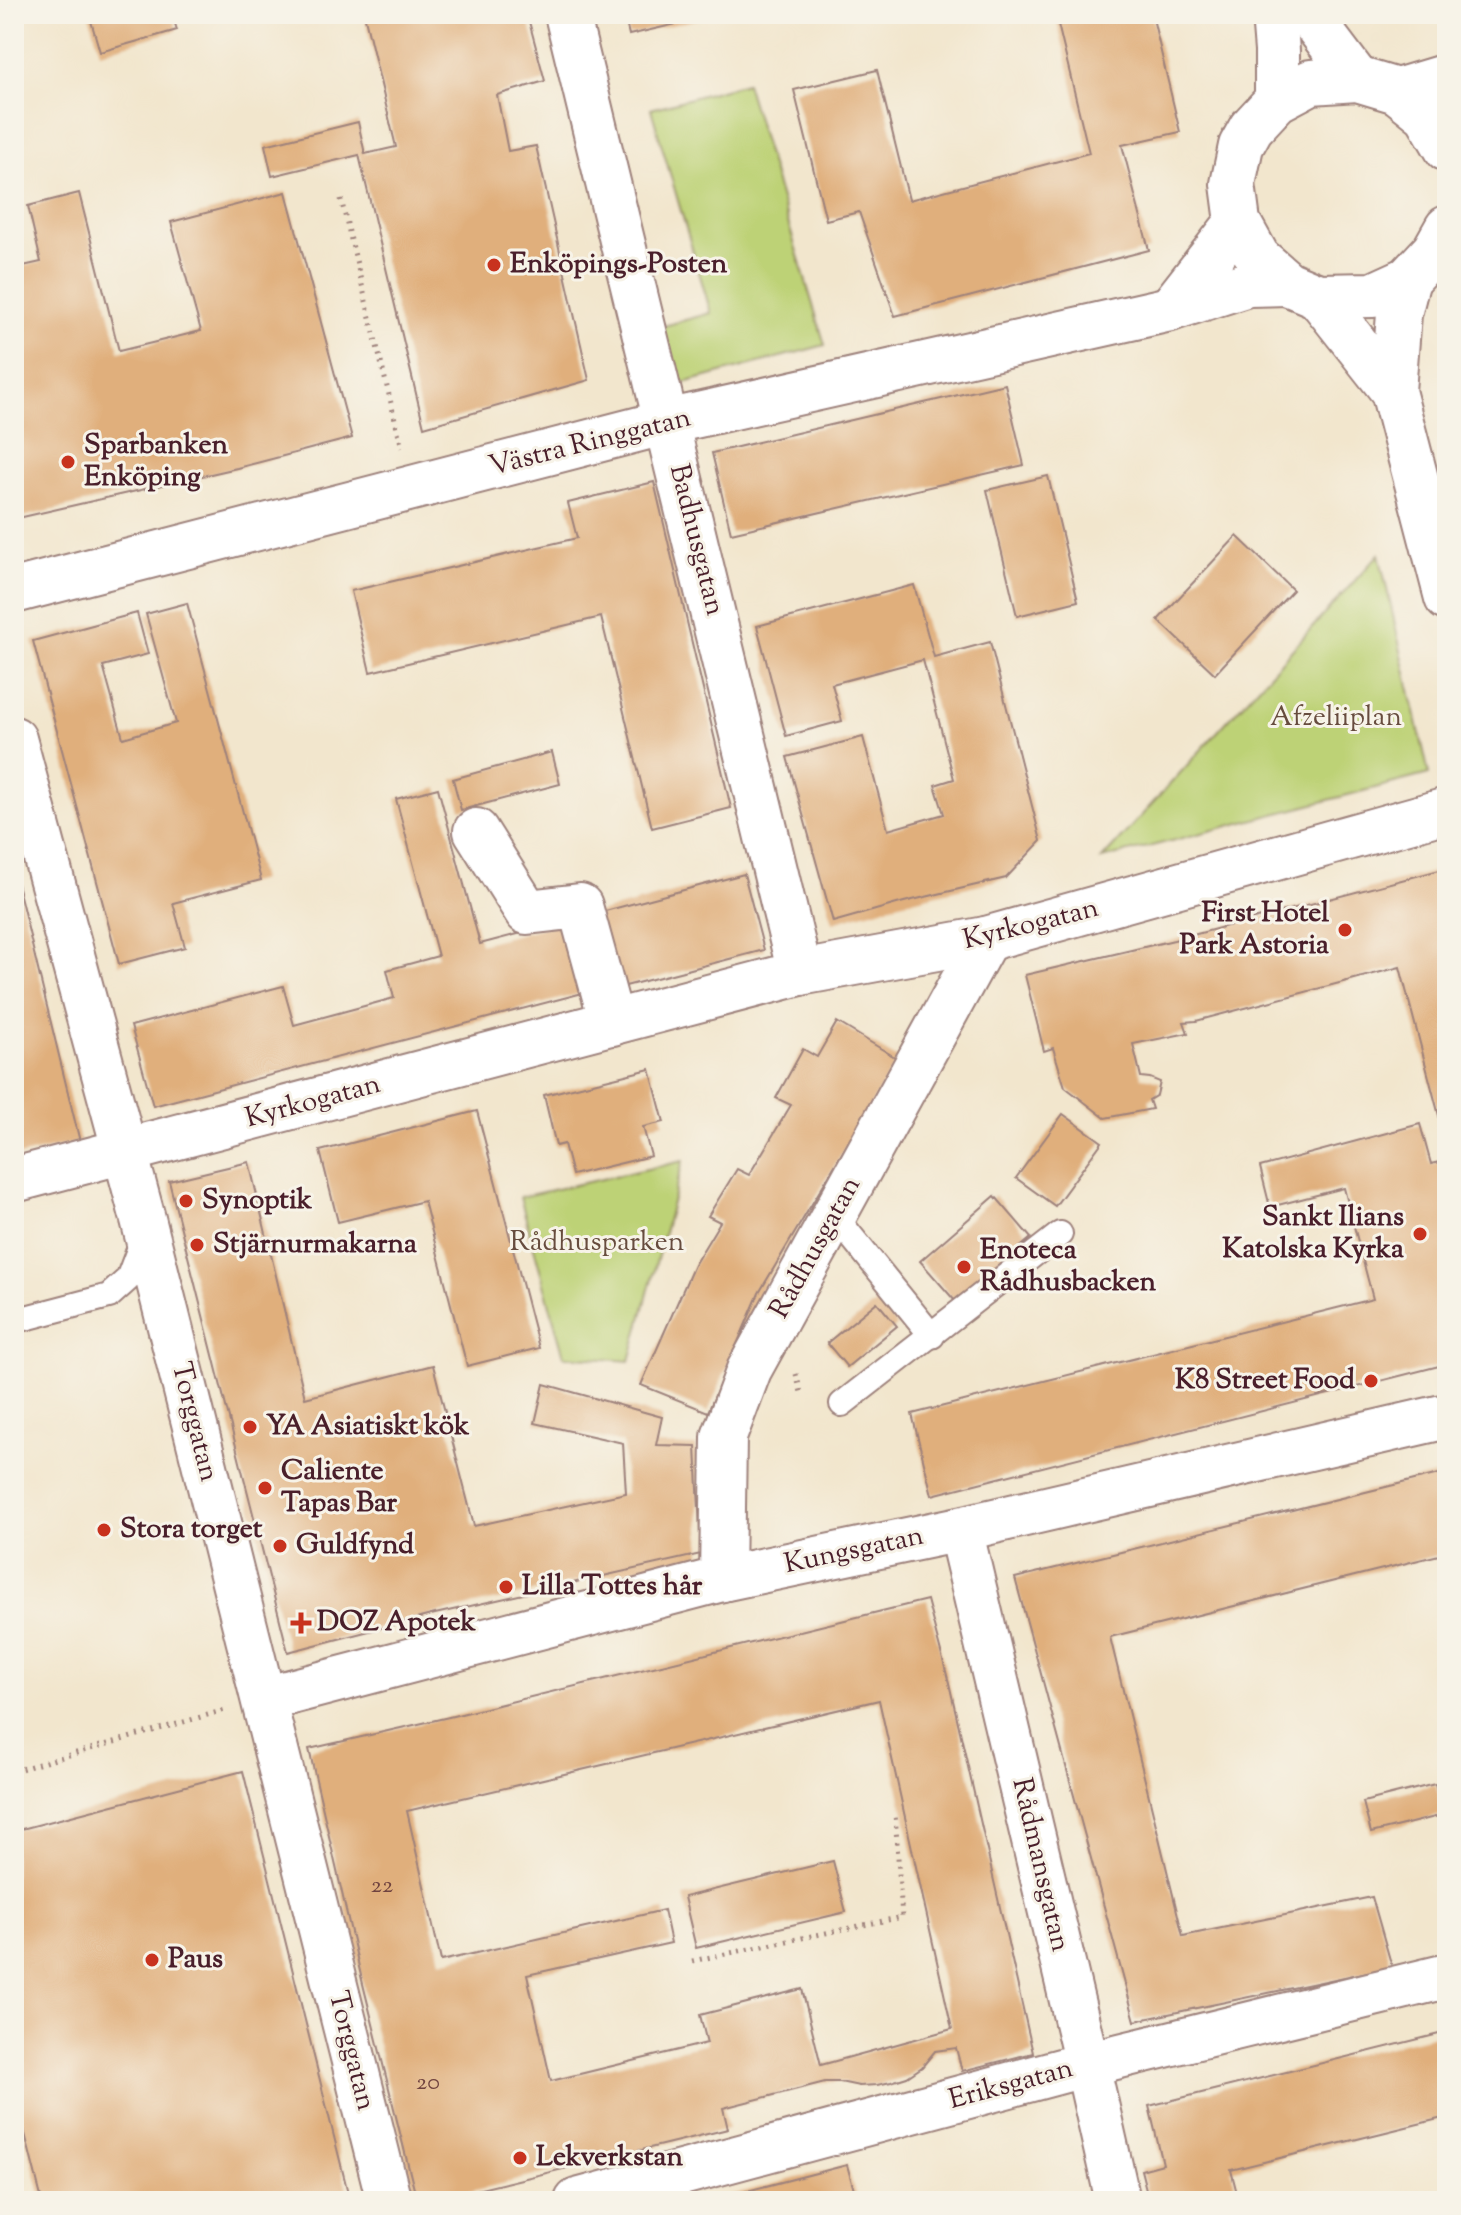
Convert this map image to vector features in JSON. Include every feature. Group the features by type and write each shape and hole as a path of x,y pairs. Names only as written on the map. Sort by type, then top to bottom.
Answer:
{"street":[{"name":"Badhusgatan","path":"567,14 800,973"},
{"path":"1274,14 1277,100"},
{"path":"1308,14 1377,85 1427,115 1447,149"},
{"path":"1393,391 1302,289 1258,258 1238,222 1233,184 1241,146 1251,128 1277,100 1311,82 1377,85 1447,76"},
{"path":"1170,309 1238,222"},
{"path":"1447,228 1434,251 1408,279 1399,314 1393,391 1447,598"},
{"name":"Västra Ringgatan","path":"14,591 667,422 1170,309 1248,284 1373,295 1408,279"},
{"name":"Torggatan","path":"14,739 143,1219 389,2201"},
{"name":"Kyrkogatan","path":"14,1180 800,973 986,939 1447,810"},
{"path":"476,831 527,912 580,906 612,1023"},
{"name":"Rådhusgatan","path":"722,1579 724,1437 749,1370 986,939"},
{"name":"Kungsgatan","path":"264,1699 722,1579 960,1529 1447,1416"},
{"name":"Rådmansgatan","path":"960,1529 1118,2201"},
{"name":"Eriksgatan","path":"577,2201 1087,2064 1447,1976"}],"lane":[{"path":"834,1215 932,1336"},
{"path":"14,1321 109,1296 128,1279 139,1250 143,1219"},
{"path":"842,1404 1060,1234"}],"path":[{"path":"341,199 412,488"},
{"path":"14,1771 264,1699"},
{"path":"692,1961 902,1917 895,1813"}],"green space":[{"path":"746,83 825,345 680,384 660,327 711,313 651,109"},
{"name":"Afzeliiplan","path":"1379,554 1429,774 1102,859"},
{"name":"Rådhusparken","path":"683,1161 630,1361 564,1356 520,1197"}],"building":[{"path":"89,14 172,14 177,30 100,52"},
{"name":"Enköpings-Posten","path":"364,14 527,14 545,81 497,95 508,151 536,146 589,380 424,427 359,155 272,176 265,145 358,122 365,154 396,147"},
{"path":"624,14 701,14 702,18 629,35"},
{"path":"1081,14 1152,14 1180,132 1122,145 1149,250 895,316 859,212 826,220 794,90 877,70 909,200 1089,153 1057,20"},
{"path":"286,192 352,438 14,519 14,268 41,262 28,206 79,193 119,351 201,331 171,222"},
{"path":"1005,384 1024,465 731,533 712,453"},
{"path":"1048,476 1078,601 1017,616 987,490"},
{"path":"654,482 731,808 652,828 601,617 370,672 351,591 577,538 568,503"},
{"path":"1237,536 1293,590 1215,674 1158,620"},
{"path":"914,585 934,657 990,642 1041,841 1006,878 833,922 787,757 863,737 888,830 944,814 935,785 954,779 923,660 832,684 842,721 786,736 757,626"},
{"path":"187,603 261,880 173,903 185,947 119,964 33,641 137,613 148,654 103,666 123,738 176,723 146,614"},
{"path":"552,752 560,784 461,810 453,779"},
{"path":"438,788 480,944 575,919 594,990 153,1106 131,1026 283,986 294,1025 394,998 387,970 438,956 396,799"},
{"path":"1447,868 1447,1126 1442,1127 1400,967 1184,1022 1188,1033 1133,1044 1141,1077 1160,1082 1157,1095 1149,1100 1152,1109 1105,1118 1065,1087 1053,1048 1044,1051 1025,975 1174,940"},
{"path":"14,871 80,1142 14,1157"},
{"path":"744,874 764,950 610,990 590,915"},
{"path":"837,1022 898,1059 759,1293 708,1412 641,1385 694,1265 720,1222 708,1216 737,1169 749,1175 791,1105 776,1098 803,1049 817,1057"},
{"path":"650,1069 664,1122 643,1127 651,1156 572,1175 564,1144 556,1146 544,1095"},
{"path":"477,1111 539,1348 467,1366 424,1201 338,1222 320,1151"},
{"path":"1063,1114 1102,1142 1055,1206 1016,1178"},
{"path":"1420,1124 1431,1164 1447,1160 1447,1364 932,1495 912,1414 1373,1299 1344,1188 1270,1207 1260,1167"},
{"path":"249,1162 305,1398 433,1365 474,1526 626,1493 623,1443 535,1423 544,1384 662,1417 656,1445 696,1446 701,1554 435,1614 288,1652 169,1181"},
{"path":"995,1196 1031,1238 956,1302 920,1261"},
{"path":"877,1302 897,1326 847,1367 827,1343"},
{"path":"1447,1472 1447,1553 1110,1637 1183,1936 1372,1897 1392,1967 1135,2021 1015,1578"},
{"path":"927,1600 949,1683 1033,2053 962,2071 956,2048 935,2051 922,2067 907,2077 891,2082 859,2086 825,2082 723,2108 728,2129 431,2201 417,2201 309,1749","holes":["879,1700 952,2029 821,2065 802,1989 700,2015 707,2043 551,2081 527,1975 671,1943 664,1910 441,1961 407,1811"]},
{"name":"Paus","path":"243,1771 350,2201 42,2201 14,2090 14,1831"},
{"path":"1435,1784 1443,1815 1371,1833 1363,1802"},
{"path":"833,1861 846,1912 696,1948 684,1897"},
{"path":"1447,2032 1447,2117 1231,2170 1239,2201 1149,2201 1141,2170 1163,2164 1149,2106"},
{"path":"847,2165 857,2201 712,2201 712,2200"}],"place":[{"name":"Enköpings-Posten","path":"494,265"},
{"name":"Sparbanken Enköping","path":"68,462"},
{"name":"First Hotel Park Astoria","path":"1345,930"},
{"name":"Synoptik","path":"186,1201"},
{"name":"Sankt Ilians Katolska Kyrka","path":"1420,1234"},
{"name":"Stjärnurmakarna","path":"197,1245"},
{"name":"Enoteca Rådhusbacken","path":"964,1267"},
{"name":"K8 Street Food","path":"1371,1381"},
{"name":"YA Asiatiskt kök","path":"250,1427"},
{"name":"Caliente Tapas Bar","path":"265,1488"},
{"name":"Stora torget","path":"104,1530"},
{"name":"Guldfynd","path":"280,1546"},
{"name":"Lilla Tottes hår","path":"506,1587"},
{"name":"DOZ Apotek","path":"301,1623"},
{"name":"Paus","path":"152,1960"},
{"name":"Lekverkstan","path":"520,2158"}]}
